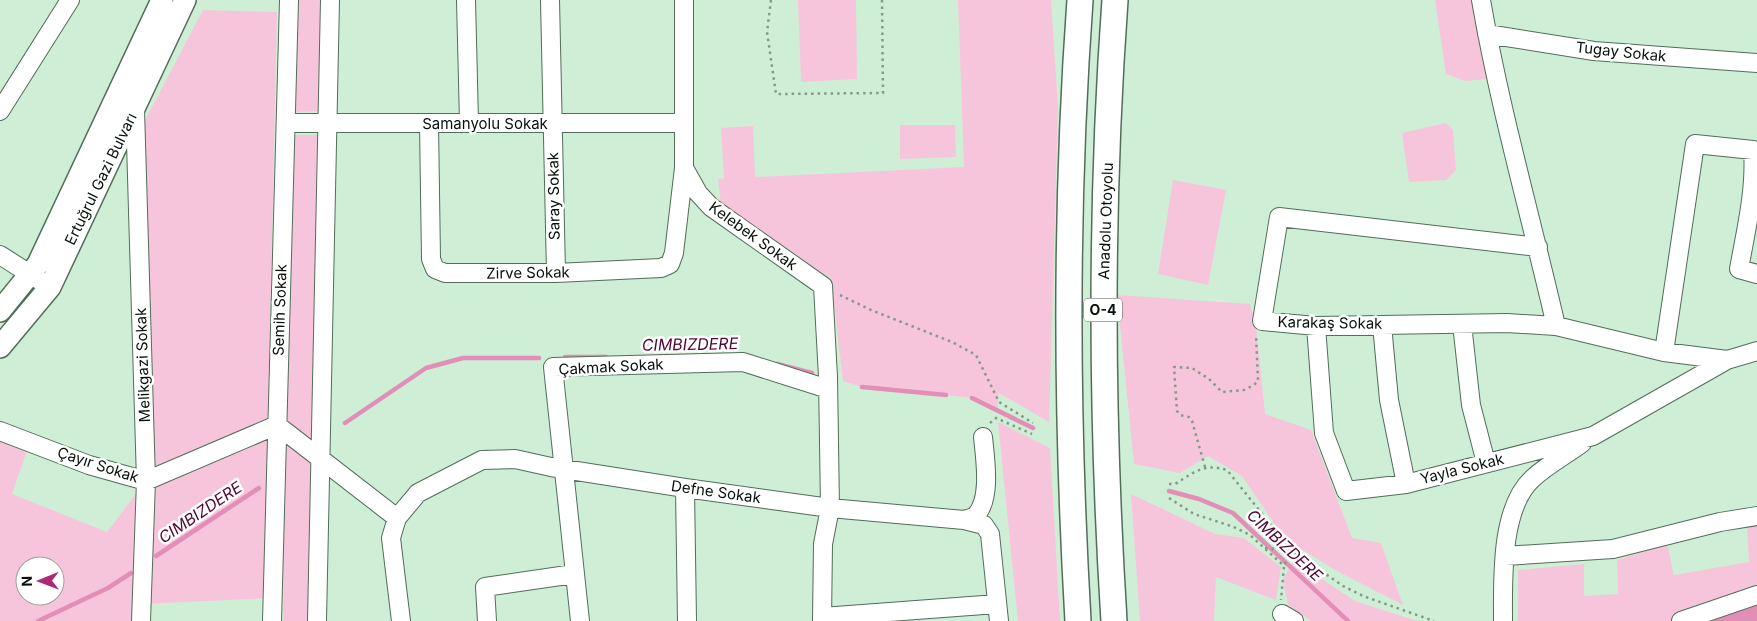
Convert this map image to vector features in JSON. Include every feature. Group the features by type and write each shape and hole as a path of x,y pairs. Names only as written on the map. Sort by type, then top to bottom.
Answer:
{"highway":[{"name":"O-4","path":"1078,621 1071,499 1068,299 1071,168 1080,0"},
{"name":"Anadolu Otoyolu","path":"1114,621 1107,511 1103,300 1115,0"}],"main road":[{"name":"Ertuğrul Gazi Bulvarı","path":"0,311 38,264 162,0"},
{"name":"Ertuğrul Gazi Bulvarı","path":"0,347 50,287 186,0"}],"street":[{"path":"0,111 70,0"},
{"name":"Semih Sokak","path":"272,621 289,0"},
{"path":"317,621 330,0"},
{"path":"466,0 469,122"},
{"name":"Saray Sokak","path":"550,0 556,273"},
{"name":"Kelebek Sokak","path":"684,0 684,168 698,193 711,207 823,286"},
{"path":"1481,0 1501,105 1538,247 1556,326"},
{"name":"Tugay Sokak","path":"1487,34 1594,51 1757,63"},
{"name":"Melikgazi Sokak","path":"135,109 146,480 141,621"},
{"name":"Samanyolu Sokak","path":"286,123 684,123"},
{"name":"Zirve Sokak","path":"429,124 431,259 436,270 445,273 556,273 661,268 670,264 674,253 684,168"},
{"path":"1664,352 1695,144 1753,150 1752,196 1740,269 1757,274"},
{"name":"Karakaş Sokak","path":"1538,247 1279,217 1262,321 1316,326 1507,323 1556,326 1664,352 1727,360"},
{"path":"0,255 50,287"},
{"path":"823,286 828,383 830,508 823,544 822,619 998,613"},
{"path":"1462,324 1471,405 1486,463"},
{"path":"1382,325 1389,400 1406,484"},
{"name":"Yayla Sokak","path":"1316,326 1324,433 1346,491 1406,484 1593,436 1727,360"},
{"path":"1727,360 1757,350"},
{"name":"Çakmak Sokak","path":"580,621 553,367 744,362 828,383"},
{"path":"277,425 397,518"},
{"name":"Çayır Sokak","path":"0,431 89,464 146,480 277,425"},
{"path":"1503,621 1506,556 1515,504 1522,492 1540,472 1593,436"},
{"path":"964,520 975,516 984,500 986,472 983,437"},
{"name":"Defne Sokak","path":"401,621 391,538 397,518 418,493 482,460 515,459 564,469 685,488 830,508 964,520 984,525 990,534 998,613"},
{"path":"685,488 688,621"},
{"path":"1506,556 1613,550 1720,522 1757,516"},
{"path":"487,621 485,586 574,574"},
{"path":"1680,621 1757,595"}],"path":[{"path":"771,0 767,32 776,94 883,93 882,0"},
{"path":"823,286 871,310 952,342 976,355 999,402 1011,411 1034,423"},
{"path":"1205,467 1192,420 1189,417 1180,415 1176,411 1174,368 1192,368 1209,378 1222,392 1244,390 1254,385 1258,381 1256,324 1262,321"},
{"path":"983,437 993,419 996,418 1032,434"},
{"path":"1169,484 1175,484 1205,467 1214,466 1227,470 1291,550 1343,586 1363,596 1434,621"},
{"path":"1170,498 1194,514 1234,527 1250,535 1284,565"},
{"path":"1264,548 1291,550"},
{"path":"1288,617 1281,589 1284,565 1291,550"}],"shaded area":[{"path":"299,0 324,0 320,111 294,112"},
{"path":"798,0 856,0 857,79 801,82"},
{"path":"958,0 1051,0 1058,108 1049,422 999,393 997,411 974,398 862,387 843,381 831,278 781,247 721,204 718,179 724,178 721,128 753,126 755,177 964,167"},
{"path":"1435,0 1473,0 1488,79 1465,81 1446,74"},
{"path":"203,10 277,12 268,419 152,468 142,126"},
{"path":"1446,123 1453,130 1456,170 1446,180 1409,182 1402,133"},
{"path":"900,125 955,125 956,157 900,159"},
{"path":"294,135 320,135 314,442 286,422"},
{"path":"1173,180 1226,190 1208,285 1158,274"},
{"path":"1117,295 1250,304 1256,325 1265,414 1311,430 1352,538 1381,543 1403,605 1335,570 1285,539 1242,476 1208,456 1180,473 1134,464"},
{"path":"998,422 1050,448 1060,621 1018,621"},
{"path":"277,425 273,598 142,604 141,621 0,621 0,431 30,442 12,494 107,532 146,481"},
{"path":"285,440 313,460 311,621 283,621"},
{"path":"1131,494 1215,534 1244,538 1281,567 1276,600 1216,577 1214,621 1140,621"},
{"path":"1757,525 1757,595 1676,621 1518,621 1518,570 1584,564 1584,596 1618,594 1617,560 1667,544 1674,575 1749,562 1747,528"},
{"path":"1293,560 1355,601 1417,621 1311,621 1288,605 1283,580"},
{"path":"1757,595 1757,621 1681,621"}],"waterway":[{"name":"CIMBIZDERE","path":"565,357 606,357"},
{"name":"CIMBIZDERE","path":"345,423 426,368 463,358 539,358"},
{"name":"CIMBIZDERE","path":"777,364 812,373"},
{"name":"CIMBIZDERE","path":"862,387 946,395"},
{"name":"CIMBIZDERE","path":"972,398 1033,428"},
{"name":"CIMBIZDERE","path":"156,556 259,488"},
{"name":"CIMBIZDERE","path":"1169,491 1199,499 1233,513 1348,621"},
{"name":"CIMBIZDERE","path":"38,621 108,588 131,573"}]}
